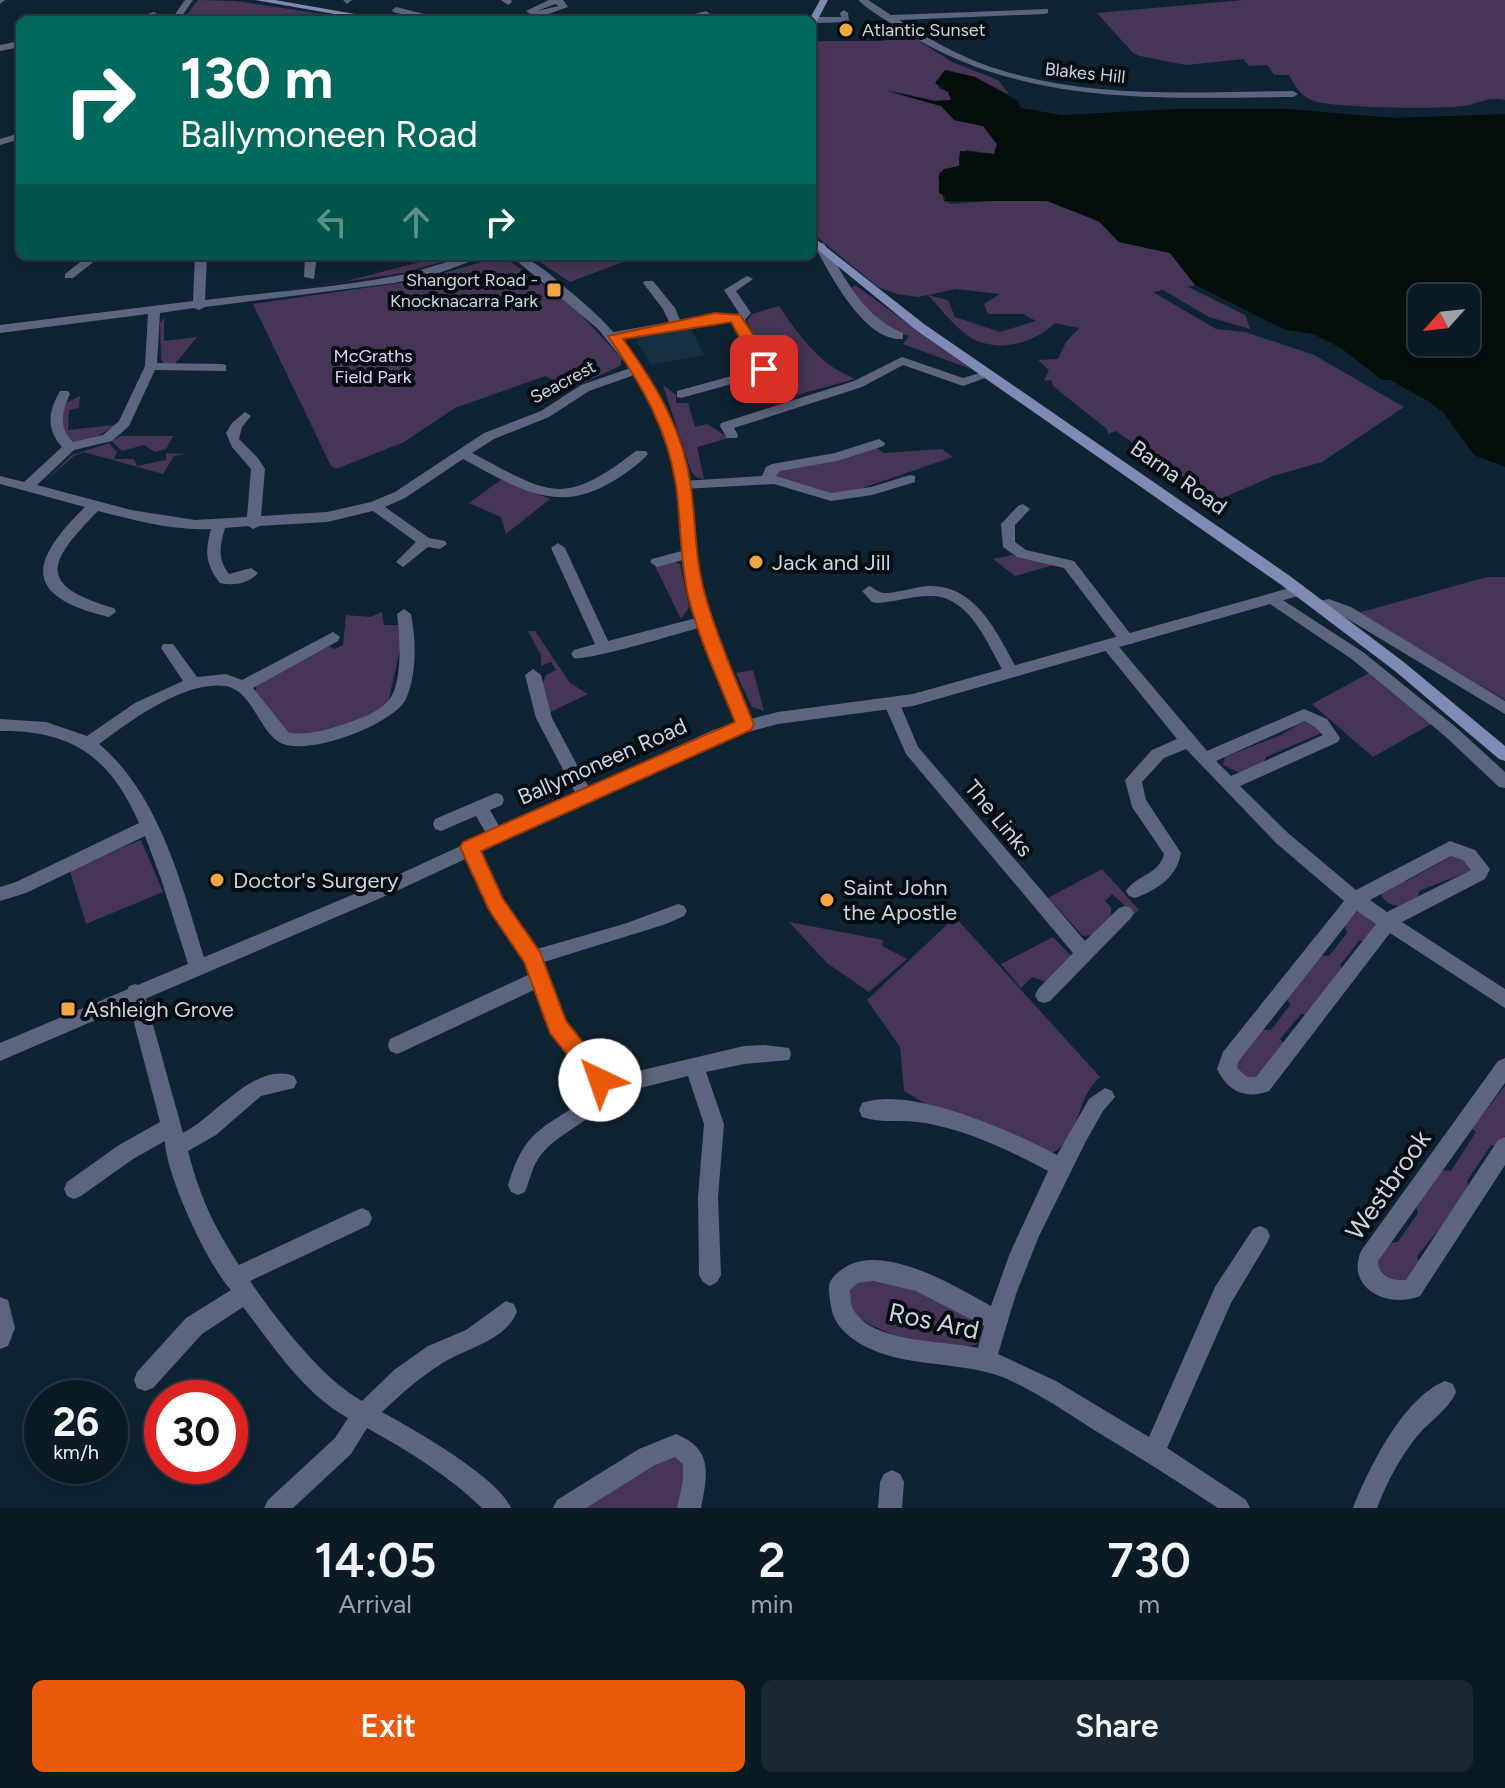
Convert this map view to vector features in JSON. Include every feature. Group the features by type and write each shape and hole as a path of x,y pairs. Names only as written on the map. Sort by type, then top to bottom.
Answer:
{"main road":[{"path":"259,0 360,16"},
{"name":"Barna Road","path":"816,242 920,327 1300,590 1505,755"}],"street":[{"name":"Blakes Hill","path":"862,0 949,56 1037,85 1166,96 1293,94"},
{"path":"396,10 421,16"},
{"path":"889,18 1045,11"},
{"path":"816,22 840,22 846,20 844,13"},
{"path":"698,16 706,14"},
{"path":"150,16 154,15"},
{"name":"Barna Road","path":"816,242 843,285 878,327 899,336"},
{"path":"69,276 90,260"},
{"path":"199,307 201,260"},
{"path":"310,277 311,260"},
{"path":"4,329 154,313 412,277 466,260"},
{"path":"522,260 582,304 614,336 639,369 670,429 683,485 689,554 704,621 745,725"},
{"path":"681,394 764,371 759,354 739,320 745,313 730,290 747,279"},
{"path":"843,285 861,281"},
{"path":"649,283 669,308 676,324"},
{"path":"28,486 70,447 95,443 115,433 134,408 151,366 154,313"},
{"name":"Seacrest","path":"614,336 715,317 739,320"},
{"path":"732,435 726,426 858,384 902,361 963,382 990,374"},
{"path":"151,366 222,368"},
{"name":"Seacrest","path":"0,480 155,520 219,526 327,517 375,506 415,487 489,436 545,414 585,388 639,369"},
{"path":"64,394 55,424 61,438 70,447"},
{"path":"245,416 234,426 231,435 234,444 258,469 253,524"},
{"path":"768,480 771,470 777,467 837,457 879,443"},
{"path":"463,454 532,490 565,497 611,478 641,454"},
{"path":"683,485 768,480 789,482 831,497 859,494 910,479"},
{"path":"95,505 57,546 51,568 56,584 70,600 109,612"},
{"path":"375,506 425,542 440,544"},
{"path":"1023,509 1008,524 1008,544 1022,554 1069,564 1127,640"},
{"path":"219,526 210,552 217,571 225,579 236,580 251,573"},
{"path":"403,562 425,542"},
{"path":"558,548 604,648"},
{"path":"657,562 689,554"},
{"name":"Ballymoneen Road","path":"0,1052 135,992 384,889 496,835 745,725 892,704 1275,600 1300,590"},
{"path":"869,591 880,598 935,591 952,594 965,601 1011,672"},
{"path":"1275,600 1358,656 1452,733 1505,782"},
{"path":"1320,606 1329,604 1346,611 1505,708"},
{"path":"89,743 149,703 193,684 223,679 243,686 284,737 292,742 308,741 364,721 393,706 397,700 407,645 404,614"},
{"path":"579,654 704,621"},
{"path":"243,686 333,637"},
{"path":"1109,645 1190,740 1300,854 1356,899 1505,1000"},
{"path":"168,648 193,684"},
{"path":"533,675 544,718 585,795"},
{"name":"The Links","path":"892,704 912,750 1084,953"},
{"path":"1207,758 1304,715 1315,718 1329,730 1332,738 1231,783"},
{"path":"0,725 36,728 89,743 117,774 149,826 170,879 198,967"},
{"path":"1135,891 1164,872 1173,853 1138,802 1133,780 1158,754 1190,740"},
{"path":"441,824 496,800"},
{"path":"480,808 496,835"},
{"path":"0,894 20,888 149,826"},
{"path":"470,847 496,904 533,958 561,1031 590,1071 605,1083 622,1084 695,1069 751,1053 782,1054"},
{"path":"1450,848 1464,852 1480,866 1477,877 1389,920 1262,1085 1242,1086 1229,1074 1230,1058 1356,899 1450,848"},
{"path":"533,958 580,943 625,934 678,911"},
{"path":"1044,995 1125,913"},
{"path":"397,1045 539,979"},
{"path":"135,992 173,1137 196,1210 240,1286 316,1380 363,1415 404,1436 477,1487 499,1508"},
{"name":"Westbrook","path":"1505,1067 1368,1258 1368,1270 1379,1285 1394,1293 1413,1289 1505,1147"},
{"path":"695,1069 714,1124 708,1197 710,1275"},
{"path":"74,1189 126,1152 213,1126 255,1089 268,1082 287,1082"},
{"path":"518,1185 524,1162 546,1135 589,1108 605,1083"},
{"name":"Ros Ard","path":"986,1360 996,1321 1060,1167 1096,1105 1105,1097"},
{"path":"869,1110 907,1108 982,1127 1060,1167"},
{"path":"145,1380 194,1326 240,1286 362,1218"},
{"path":"1153,1453 1223,1295 1260,1236"},
{"name":"Ros Ard","path":"996,1321 944,1291 893,1273 861,1271 850,1275 839,1285 842,1313 866,1334 919,1352 986,1360 1049,1390 1238,1508"},
{"path":"0,1308 4,1328 0,1338"},
{"path":"276,1508 343,1446 363,1415 423,1362 474,1338 506,1312"},
{"path":"1365,1508 1392,1448 1406,1428 1445,1392"},
{"path":"565,1508 647,1457 676,1445 688,1451 696,1465 689,1508"},
{"path":"890,1508 892,1482"}],"shaded area":[{"path":"945,70 975,77 1018,101 1021,108 1062,115 1176,109 1288,109 1395,118 1505,114 1505,467 1474,455 1444,413 1428,401 1390,380 1382,380 1341,348 1313,334 1286,330 1195,285 1170,253 1119,242 1099,221 1047,201 944,201 946,197 939,193 939,174 944,169 959,166 960,151 994,154 997,144 983,126 954,120 941,106 887,91 935,101 951,100 948,92 935,83"},
{"path":"689,325 704,355 651,365 634,337"}],"green space":[{"path":"198,0 236,1 323,14 318,16 186,16"},
{"path":"1243,0 1505,0 1505,100 1491,99 1457,107 1416,108 1314,101 1302,94 1289,75 1274,75 1267,65 1249,66 1243,59 1186,65 1140,56 1133,53 1097,13"},
{"path":"910,35 952,62 998,80 1010,95 975,77 946,70 938,88 948,92 952,100 935,101 888,90 941,106 954,120 983,126 997,144 994,154 966,150 959,156 959,166 938,177 944,201 951,204 1017,199 1048,201 1099,222 1119,242 1170,253 1195,285 1188,287 1245,315 1250,329 1209,317 1163,290 1153,292 1216,329 1245,332 1314,355 1404,407 1322,462 1273,476 1216,501 1116,431 1108,434 1107,429 1054,387 1051,380 1044,381 1049,370 1038,360 1058,359 1066,342 1079,328 1055,323 1023,342 985,344 963,332 928,295 948,300 955,317 1000,332 1036,321 1023,314 988,314 984,304 1000,294 956,289 918,297 878,287 816,236 816,42 882,41"},
{"path":"428,260 448,260 403,273 256,295 347,281"},
{"name":"McGraths Field Park","path":"488,260 508,260 571,304 622,359 620,366 570,389 545,376 455,408 404,442 336,469 331,466 253,304 420,280"},
{"path":"537,260 628,260 570,282"},
{"path":"855,285 971,369 903,344 909,336 888,329 869,315 851,288"},
{"path":"779,306 803,339 821,357 855,379 796,395 771,371 747,321 752,314"},
{"path":"164,318 164,341 197,337 174,365 164,364 161,359 160,323"},
{"path":"663,385 676,395 676,403 688,403 695,427 707,424 729,438 697,447 704,479 696,477 691,471"},
{"path":"80,396 79,408 69,410 68,430 115,425 98,436 73,443 63,429 63,414 66,403"},
{"path":"121,436 173,436 166,449 155,452 144,445 122,451 112,441"},
{"path":"109,443 117,452 114,459 134,459 137,466 166,460 166,453 186,454 174,456 163,474 84,452 74,456 43,483 72,455"},
{"path":"877,448 884,453 942,449 953,457 851,492 826,493 776,477 776,471"},
{"path":"502,479 550,499 506,534 501,517 469,503"},
{"path":"1012,555 1057,564 1015,576 993,559"},
{"path":"674,562 680,564 689,607 681,619 655,566"},
{"path":"1487,577 1505,577 1505,700 1358,613"},
{"path":"382,612 384,625 400,625 403,635 388,703 326,731 287,733 255,692 257,685 329,646 335,649 343,645 346,615 370,617"},
{"path":"528,631 535,631 570,683 588,694 548,713 542,685 546,675 556,670 551,662 541,666 541,655"},
{"path":"753,670 764,711 752,707 736,673"},
{"path":"1369,673 1431,724 1373,757 1312,704"},
{"path":"1304,721 1315,723 1322,733 1266,757 1264,762 1240,773 1223,765 1225,757 1281,735"},
{"path":"141,840 163,892 86,924 69,868"},
{"path":"1457,853 1472,870 1419,891 1418,897 1400,906 1390,904 1383,898 1380,891 1397,881 1407,881"},
{"path":"1102,869 1139,910 1134,914 1112,894 1105,901 1111,907 1111,916 1092,935 1083,936 1048,898"},
{"path":"1360,909 1378,921 1366,941 1359,941 1340,965 1342,970 1310,1015 1301,1014 1280,1039 1285,1045 1253,1082 1235,1074 1236,1060 1261,1030 1271,1030 1290,1005 1286,997 1320,955 1329,956 1347,933 1345,925"},
{"path":"955,917 1100,1077 1087,1094 1069,1136 1054,1152 1046,1152 990,1124 926,1104 904,1091 900,1047 867,1000"},
{"path":"789,922 883,940 882,946 907,959 869,992 827,963"},
{"path":"1053,937 1071,956 1046,982 1032,977 1021,988 1001,964"},
{"path":"1505,1086 1505,1136 1499,1146 1491,1145 1467,1181 1470,1192 1417,1256 1420,1265 1408,1282 1395,1287 1374,1267 1388,1243 1398,1242 1418,1213 1416,1205 1442,1170 1451,1171 1476,1132 1472,1128"},
{"path":"857,1279 909,1289 948,1303 976,1325 981,1339 976,1345 943,1345 909,1340 877,1328 848,1311 844,1288"},
{"path":"670,1454 684,1462 682,1508 583,1508"}],"place":[{"name":"Atlantic Sunset","path":"846,30"},
{"name":"Shangort Road - Knocknacarra Park","path":"554,290"},
{"name":"Jack and Jill","path":"756,562"},
{"name":"Doctor's Surgery","path":"217,880"},
{"name":"Saint John the Apostle","path":"827,900"},
{"name":"Ashleigh Grove","path":"68,1009"}],"route":[{"path":"600,1080 558,1026 544,996 533,958 496,904 470,847 702,741 745,725 707,632 697,599 689,556 683,485 670,429 651,388 614,336 728,316 742,324 764,369"}]}
